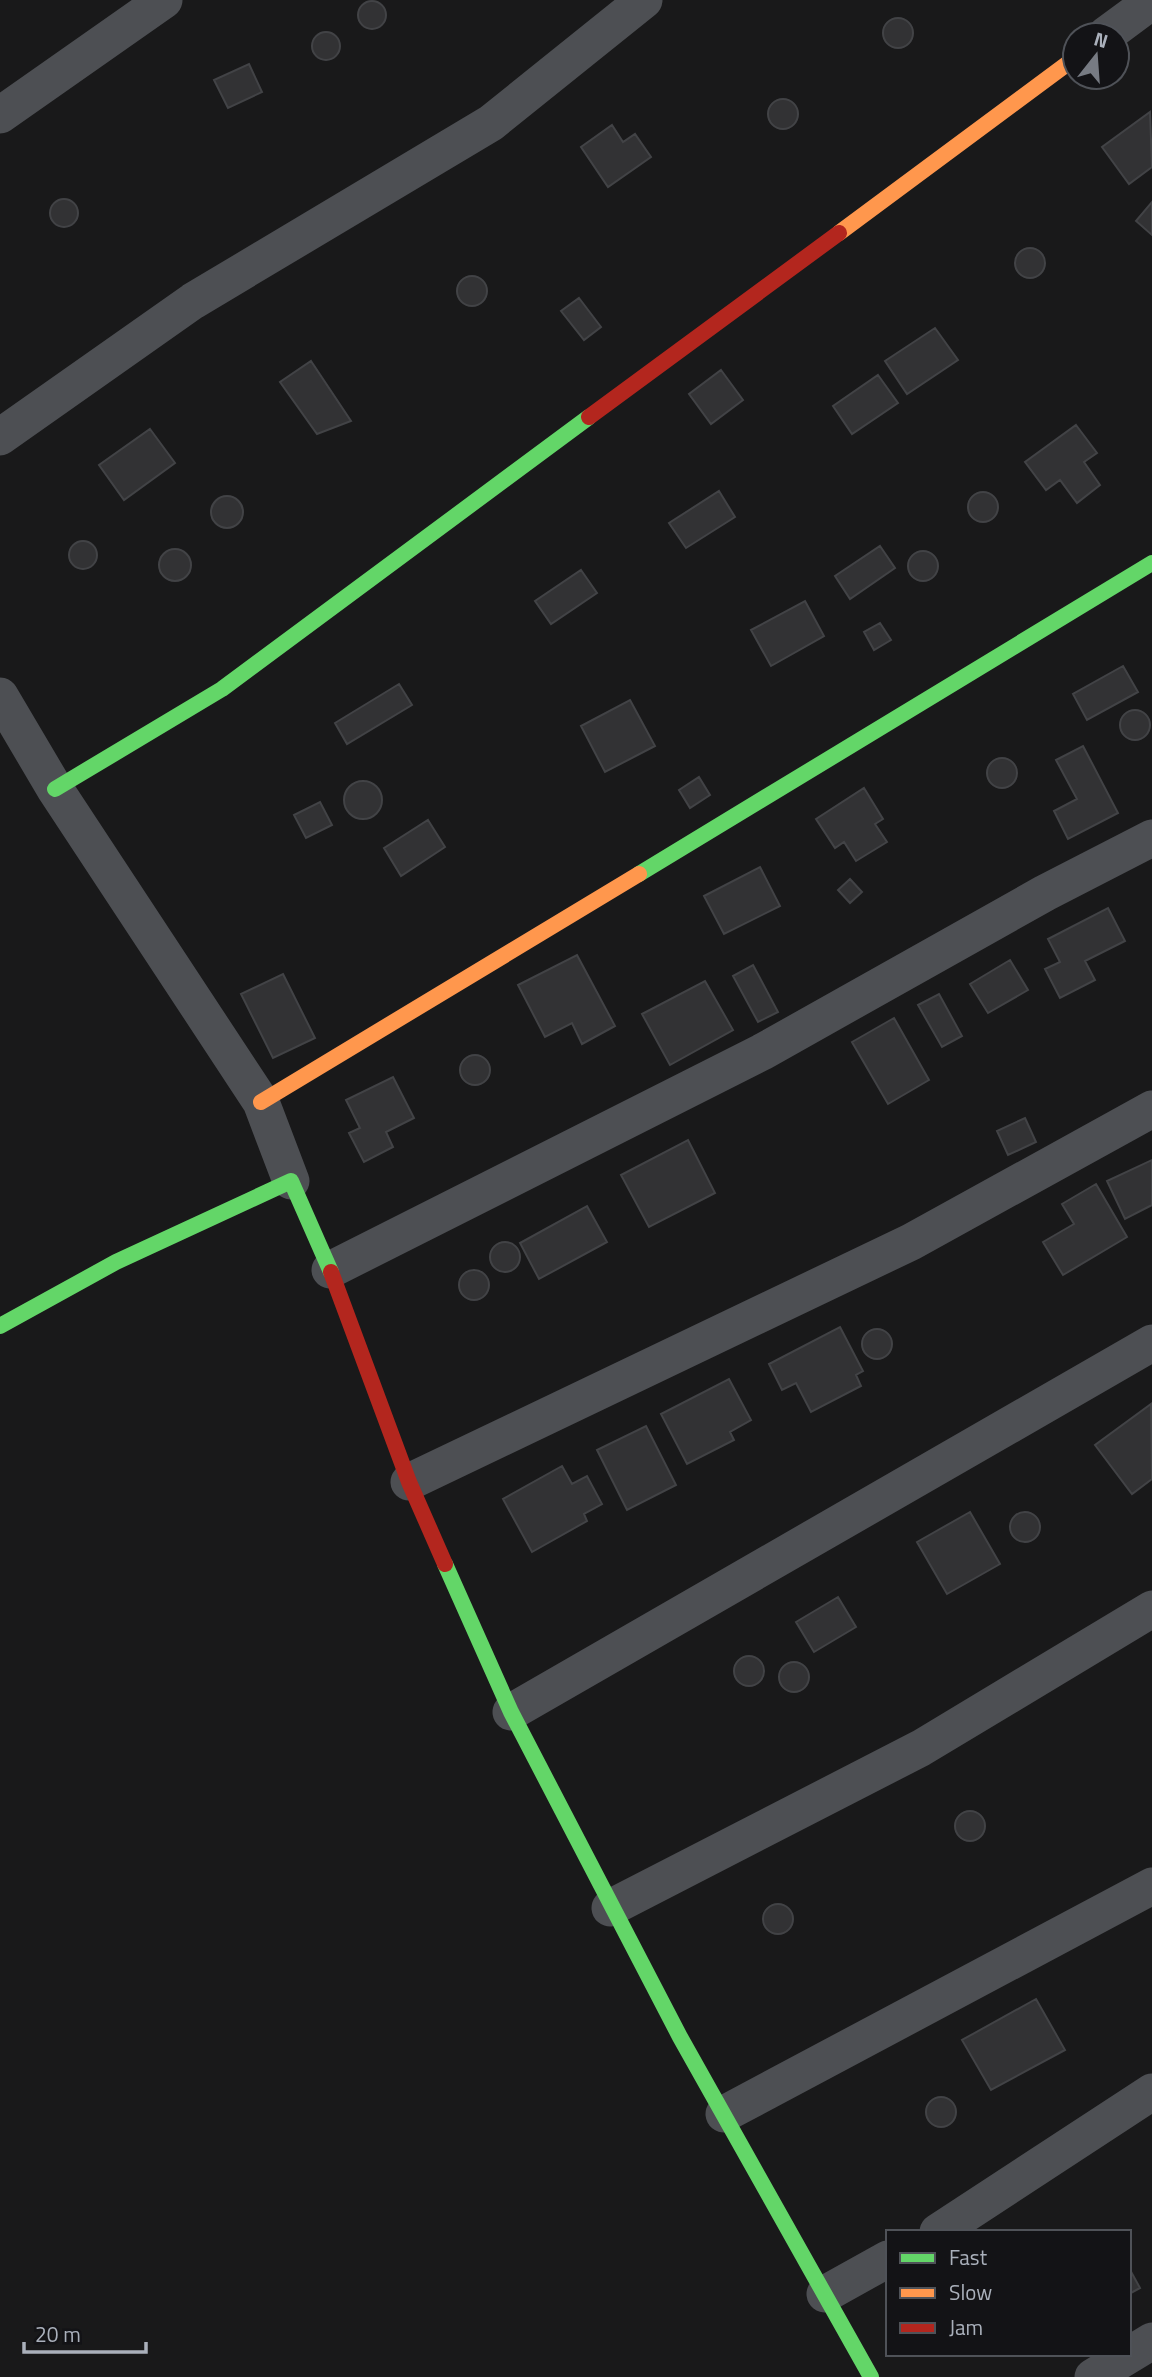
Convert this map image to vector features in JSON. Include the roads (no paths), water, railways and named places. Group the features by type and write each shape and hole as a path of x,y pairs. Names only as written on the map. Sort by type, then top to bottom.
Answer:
{"street":[{"path":"0,115 164,0"},
{"path":"0,437 192,301 491,123 644,0"},
{"path":"1125,21 1152,1"},
{"path":"55,789 222,689 1061,68"},
{"path":"261,1102 1152,563"},
{"path":"0,696 55,789 261,1102 291,1181 330,1270 409,1482 511,1712 610,1909 871,2377"},
{"path":"330,1270 762,1052 1045,893 1152,838"},
{"path":"409,1482 911,1242 1152,1109"},
{"path":"0,1326 116,1262 291,1181"},
{"path":"511,1712 1152,1343"},
{"path":"610,1909 921,1748 1152,1609"},
{"path":"724,2114 1152,1886"},
{"path":"941,2230 1152,2092"},
{"path":"825,2294 886,2260"},
{"path":"1131,2354 1152,2341"},
{"path":"1093,2377 1127,2356"}]}
